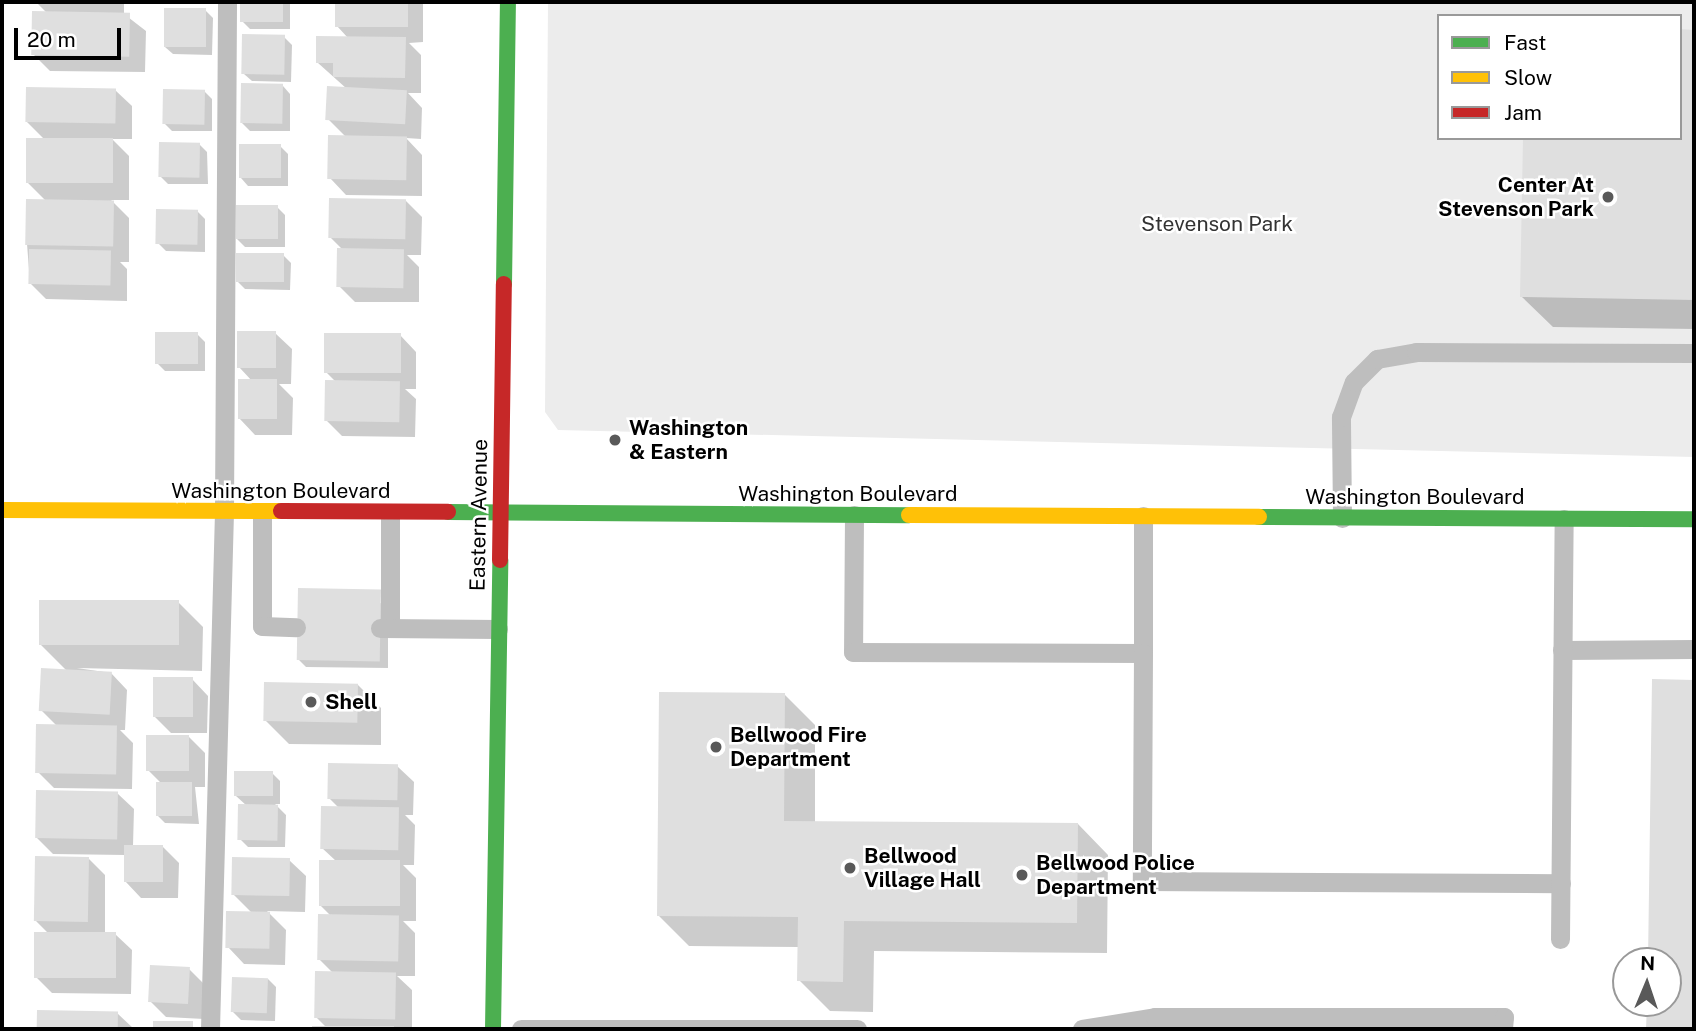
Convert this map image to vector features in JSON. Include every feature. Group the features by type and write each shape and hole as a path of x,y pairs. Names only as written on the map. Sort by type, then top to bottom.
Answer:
{"street":[{"name":"Eastern Avenue","path":"493,1029 508,2"},
{"name":"Washington Boulevard","path":"2,510 1694,519"}],"lane":[{"path":"210,1029 224,512 227,2"},
{"path":"1342,518 1341,417 1354,382 1377,359 1416,352 1694,353"},
{"path":"262,512 262,626 296,626"},
{"path":"390,513 385,628 498,629"},
{"path":"854,515 853,652 1143,653"},
{"path":"1143,516 1142,881 1560,883"},
{"path":"1560,939 1564,519"},
{"path":"1562,650 1694,649"},
{"path":"1082,1029 1155,1023 1504,1017 1503,1029"},
{"path":"522,1029 687,1026 857,1029"}],"green space":[{"name":"Stevenson Park","path":"548,2 1694,2 1694,457 558,430 545,412"}],"building":[{"path":"240,2 283,2 283,22 240,22"},
{"path":"335,2 408,2 408,27 335,27"},
{"path":"164,8 206,8 206,47 164,47"},
{"path":"32,11 130,13 129,57 31,55"},
{"name":"Center At Stevenson Park","path":"1682,29 1694,30 1694,300 1520,297 1523,140 1682,140"},
{"path":"242,34 285,35 284,75 241,74"},
{"path":"316,36 406,37 405,78 333,77 333,63 316,63"},
{"path":"241,83 283,84 282,124 240,123"},
{"path":"327,86 407,90 405,124 325,120"},
{"path":"26,87 116,89 115,124 25,122"},
{"path":"163,89 205,90 204,125 162,124"},
{"path":"328,135 407,136 406,180 327,179"},
{"path":"26,138 113,138 113,183 26,183"},
{"path":"159,142 200,143 199,178 158,177"},
{"path":"239,144 281,144 281,178 239,178"},
{"path":"329,198 406,199 405,239 328,238"},
{"path":"26,199 114,201 113,247 25,245"},
{"path":"236,205 278,205 278,239 236,239"},
{"path":"156,209 198,210 197,245 155,244"},
{"path":"337,248 404,249 403,288 336,287"},
{"path":"29,249 111,250 110,285 28,284"},
{"path":"236,253 284,253 284,282 236,282"},
{"path":"237,331 276,331 276,368 237,368"},
{"path":"155,332 198,332 198,364 155,364"},
{"path":"324,333 401,333 401,373 324,373"},
{"path":"238,379 277,379 277,419 238,419"},
{"path":"325,380 400,381 399,422 324,421"},
{"name":"Shell","path":"298,588 381,589 380,661 297,660"},
{"path":"39,600 179,600 179,645 39,645"},
{"path":"41,668 112,672 110,715 39,711"},
{"path":"153,677 193,677 193,717 153,717"},
{"path":"1652,679 1694,680 1694,1029 1646,1029 1646,1017 1682,1017 1682,947 1648,947"},
{"name":"Shell","path":"264,682 358,684 357,723 263,721"},
{"path":"659,692 785,693 784,821 1078,823 1077,923 844,921 843,982 797,981 798,917 657,916"},
{"path":"36,724 117,725 116,774 35,773"},
{"path":"146,735 189,735 189,771 146,771"},
{"path":"328,763 398,764 397,800 327,799"},
{"path":"234,771 273,771 273,796 234,796"},
{"path":"156,782 192,782 192,816 156,816"},
{"path":"36,790 118,791 117,839 35,838"},
{"path":"238,804 278,805 277,841 237,840"},
{"path":"321,806 399,807 398,850 320,849"},
{"path":"124,845 163,845 163,882 124,882"},
{"path":"35,856 89,857 88,922 34,921"},
{"path":"232,857 290,858 289,896 231,895"},
{"path":"319,860 400,860 400,906 319,906"},
{"path":"226,911 270,912 269,949 225,948"},
{"path":"318,914 399,915 398,961 317,960"},
{"path":"34,932 116,932 116,978 34,978"},
{"path":"150,965 190,967 188,1004 148,1002"},
{"path":"315,971 396,972 395,1019 314,1018"},
{"path":"232,977 268,978 267,1013 231,1012"},
{"path":"37,1010 118,1011 118,1029 37,1029"},
{"path":"153,1021 193,1021 193,1029 153,1029"},
{"path":"312,1026 394,1026 394,1029 312,1029"}],"traffic: fast":[{"path":"504,284 508,2"},
{"path":"448,512 909,515"},
{"path":"1259,517 1694,519"},
{"path":"493,1029 500,560"}],"traffic: slow":[{"path":"2,510 281,511"},
{"path":"909,515 1259,517"}],"traffic: jam":[{"path":"500,560 504,284"},
{"path":"281,511 448,512"}],"place":[{"name":"Center At Stevenson Park","path":"1608,197"},
{"name":"Washington & Eastern","path":"615,440"},
{"name":"Shell","path":"311,702"},
{"name":"Bellwood Fire Department","path":"716,747"},
{"name":"Bellwood Village Hall","path":"850,868"},
{"name":"Bellwood Police Department","path":"1022,875"}]}
